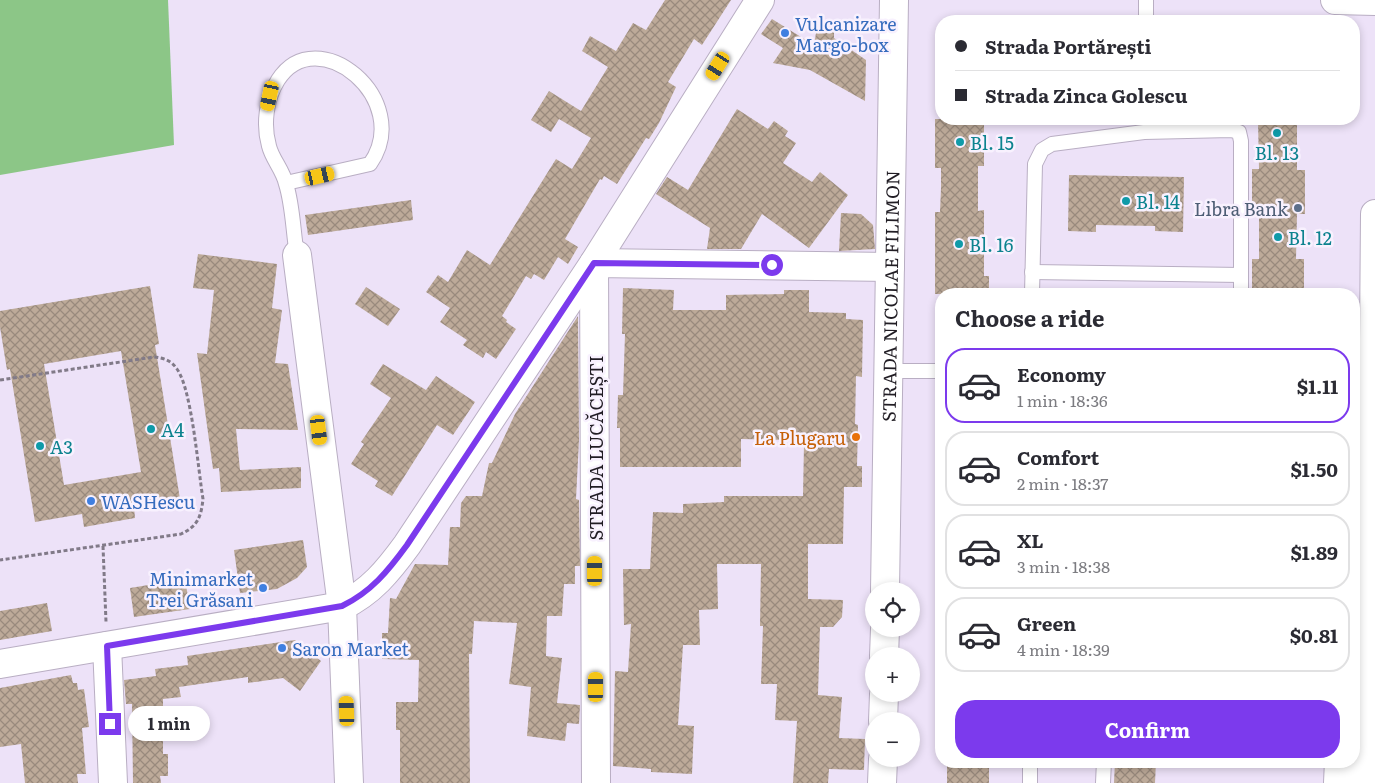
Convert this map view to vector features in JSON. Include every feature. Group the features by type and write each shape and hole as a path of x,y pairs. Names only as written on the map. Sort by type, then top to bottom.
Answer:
{"street":[{"path":"0,664 342,606 359,598 389,571 594,263 760,0"},
{"name":"STRADA NICOLAE FILIMON","path":"885,582 894,0"},
{"path":"1335,0 1375,1"},
{"path":"1364,783 1372,592 1375,214"},
{"path":"297,255 342,606 349,783"},
{"path":"594,263 890,267"},
{"name":"STRADA LUCĂCEȘTI","path":"594,263 596,783"},
{"path":"1360,422 1373,380"},
{"path":"107,646 113,783"},
{"path":"882,767 882,783"},
{"path":"1338,783 1339,768"}],"lane":[{"path":"1146,0 1146,15"},
{"path":"286,183 370,164 379,152 383,126 379,108 365,87 347,68 330,60 310,58 291,67 279,79 270,96 266,118 269,146 286,183 297,255"},
{"path":"1032,288 1035,164 1042,150 1052,144 1144,125 1239,132 1241,140 1241,288"},
{"path":"1032,272 1241,276"},
{"path":"888,371 935,371"},
{"path":"1030,768 1030,783"},
{"path":"1103,783 1104,768"}],"path":[{"path":"0,380 154,356 167,359 177,368 186,386 203,499 200,517 196,526 180,534 0,560"},
{"path":"103,546 107,646"}],"green space":[{"path":"0,0 168,0 174,145 0,175"}],"building":[{"path":"665,0 731,0 702,45 694,39 668,82 676,87 659,123 649,139 646,138 617,184 604,176 602,180 600,179 565,239 578,247 568,264 558,257 544,280 534,274 531,279 526,276 502,316 507,320 506,322 516,329 496,359 486,352 483,358 463,345 467,340 440,322 450,308 426,292 438,275 448,282 467,250 490,265 556,159 572,169 591,138 559,119 551,132 531,120 549,91 581,111 608,67 582,51 590,36 616,51 633,23 646,30"},
{"path":"772,19 814,45 816,33 834,32 834,38 866,60 865,101 810,70 773,63 783,48 761,34"},
{"path":"737,109 768,129 774,121 788,131 785,136 796,143 783,163 812,182 820,172 848,195 809,248 762,214 741,249 707,249 710,228 656,194 667,177 688,190"},
{"name":"Bl. 16","path":"935,125 984,125 984,166 978,166 978,211 984,210 984,276 989,276 989,288 935,288 935,212 940,212 941,168 935,168"},
{"name":"Bl. 12","path":"1258,125 1297,125 1297,170 1305,170 1305,214 1297,214 1296,259 1304,259 1304,288 1252,288 1252,259 1259,259 1259,211 1252,211 1252,169 1259,169"},
{"name":"Bl. 14","path":"1069,175 1184,177 1183,232 1155,231 1155,226 1096,225 1096,232 1068,231"},
{"path":"411,200 413,220 308,235 305,215"},
{"path":"841,213 861,214 873,225 875,249 839,251"},
{"path":"198,254 277,264 272,308 282,310 275,363 288,364 298,430 236,429 240,470 301,467 301,488 221,492 219,468 213,469 197,353 207,354 214,290 193,288"},
{"path":"150,286 159,344 155,345 180,499 134,507 135,518 84,527 82,514 35,522 10,369 7,370 0,327 0,311","holes":["121,351 141,472 64,485 44,364"]},
{"path":"366,287 400,309 388,326 355,304"},
{"path":"623,288 674,290 673,310 726,310 726,295 784,294 784,290 809,290 809,312 846,313 846,319 863,320 862,377 856,376 855,424 858,425 857,466 862,466 862,487 844,487 843,544 808,544 808,599 843,600 842,617 833,627 820,627 818,695 842,697 839,738 865,739 864,770 829,769 828,783 793,783 797,721 775,720 777,684 761,684 763,626 760,626 761,564 717,564 718,609 699,610 700,645 683,645 678,725 694,726 692,774 651,772 651,769 613,766 615,671 628,672 631,624 624,625 623,569 650,569 653,512 683,513 683,504 724,502 724,496 803,496 804,444 795,444 795,440 741,439 741,467 620,467 620,428 617,428 618,395 623,395 625,334 622,334"},
{"path":"578,316 579,440 576,499 579,500 580,566 575,566 575,584 564,584 562,616 547,616 546,656 562,658 557,703 580,705 579,724 567,723 565,741 527,736 531,687 509,684 517,623 474,621 472,654 469,654 470,783 400,783 400,730 396,730 396,702 418,702 419,660 382,659 382,633 388,633 390,598 396,599 415,564 448,565 450,527 460,527 461,503 466,496 482,496 489,463 492,463 515,414"},
{"path":"383,364 426,390 436,376 475,402 453,435 437,425 392,496 375,486 378,481 351,464 364,444 361,442 391,398 370,384"},
{"path":"303,540 307,567 297,578 277,589 240,593 234,550"},
{"path":"185,579 190,609 134,617 130,588"},
{"path":"47,603 52,631 0,640 0,611"},
{"path":"295,640 321,661 300,691 283,678 248,683 248,677 179,687 181,697 163,699 163,754 168,754 168,776 160,776 161,783 133,783 132,704 126,704 124,680 156,676 155,669 188,665 187,656"},
{"path":"71,675 73,683 77,683 78,690 84,689 89,727 82,728 86,774 77,774 78,783 25,783 21,744 0,747 0,688"},
{"path":"947,768 989,768 989,783 947,783"},
{"path":"1115,768 1156,768 1155,783 1114,783"}],"place":[{"name":"Vulcanizare Margo-box","path":"785,33"},
{"name":"Bl. 13","path":"1277,133"},
{"name":"Bl. 15","path":"960,142"},
{"name":"Bl. 14","path":"1126,201"},
{"name":"Libra Bank","path":"1298,208"},
{"name":"Bl. 12","path":"1278,237"},
{"name":"Bl. 16","path":"959,244"},
{"name":"A4","path":"151,429"},
{"name":"La Plugaru","path":"856,437"},
{"name":"A3","path":"40,446"},
{"name":"WASHescu","path":"91,501"},
{"name":"Minimarket Trei Grăsani","path":"263,588"},
{"name":"Saron Market","path":"282,648"}],"route":[{"path":"110,724 107,646 342,606 359,598 389,571 594,263 772,265"}]}
